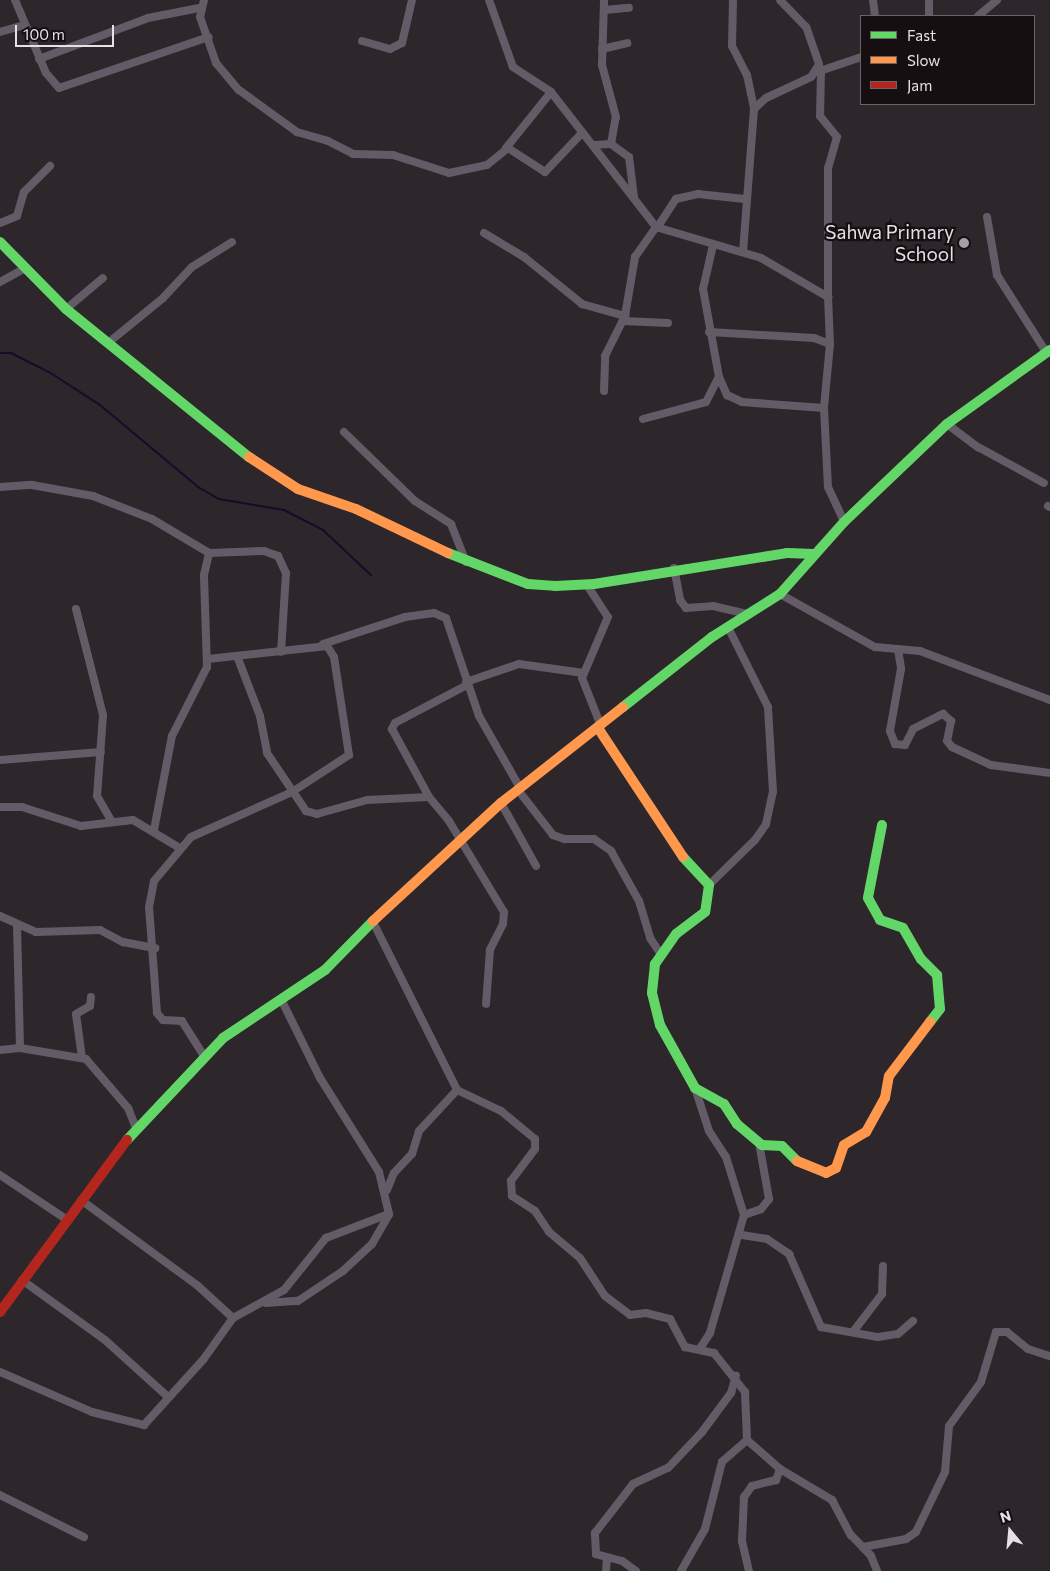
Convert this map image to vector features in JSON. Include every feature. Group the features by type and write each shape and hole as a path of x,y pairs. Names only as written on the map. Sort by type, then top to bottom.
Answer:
{"street":[{"path":"15,0 24,25 50,80 66,88 209,37"},
{"path":"362,41 390,49 402,44 412,0"},
{"path":"489,0 499,38 513,66 550,92 582,133 595,145 656,227 713,246 743,252 828,297"},
{"path":"604,0 602,50 616,111 611,144"},
{"path":"733,0 732,46 747,75 754,109 745,199 743,252"},
{"path":"873,0 875,15"},
{"path":"929,0 929,15"},
{"path":"979,15 997,0"},
{"path":"782,1 806,27 816,47 819,71 820,116 837,137 828,168 830,344 824,408 828,486 844,522"},
{"path":"39,59 148,18 201,4 219,69 247,98 297,132 328,141 353,154 394,155 449,173 487,165 506,148 550,92"},
{"path":"604,10 629,8"},
{"path":"0,32 24,25"},
{"path":"602,50 627,43"},
{"path":"754,109 766,98 819,71 860,57"},
{"path":"506,148 545,172 582,133"},
{"path":"595,145 611,144 631,163 634,198"},
{"path":"0,224 17,216 24,192 50,166"},
{"path":"604,392 605,356 624,319 635,256 676,199 698,194 745,199"},
{"path":"0,1312 66,1219 136,1128 204,1056 252,1016 325,970 374,924 459,838 501,803 728,627 780,594 844,522 948,424 1048,351 997,275 987,217"},
{"path":"484,234 524,257 582,304 624,319 668,322"},
{"path":"0,242 23,269 66,309 108,343 154,376 201,424 298,489 356,509 466,562 528,584 587,585 674,568 814,554"},
{"path":"108,343 163,298 192,267 232,242"},
{"path":"713,246 703,281 709,332 718,377 733,399 824,408"},
{"path":"0,282 23,269"},
{"path":"66,309 103,278"},
{"path":"709,332 814,338 830,344"},
{"path":"643,419 706,402 718,377"},
{"path":"948,424 978,448 1044,483"},
{"path":"344,432 403,490 450,524 466,562"},
{"path":"0,487 32,486 94,496 152,520 209,553 264,552 282,560 286,573 281,652"},
{"path":"154,830 172,736 203,680 208,659 204,575 209,553"},
{"path":"674,568 680,600 686,608 713,606 749,614"},
{"path":"587,585 606,609 608,623 583,673 584,687 600,727 670,843 709,884"},
{"path":"780,594 868,644 920,651 1050,700"},
{"path":"76,609 103,714 97,796 111,820"},
{"path":"208,659 281,652 323,644 399,618 440,614 456,637 466,683 519,789 553,835 564,839 594,839 611,851 639,901 650,938 660,953"},
{"path":"701,1347 710,1333 733,1249 742,1235 744,1215 726,1157 709,1131 695,1088 655,1011 653,978 660,953 705,912 709,884 755,840 766,824 773,792 768,707 728,627"},
{"path":"204,1056 182,1022 163,1020 157,1013 155,948 150,894 160,869 178,847 292,792 348,755 334,657 323,644"},
{"path":"898,649 901,669 890,731 895,744 906,744 916,728 943,714 951,721 947,740 952,747 991,765 1050,773"},
{"path":"237,656 260,716 267,753 292,792 311,814 367,800 429,797"},
{"path":"486,1004 490,950 503,924 504,912 459,838 429,797 393,726 466,683 518,664 583,673"},
{"path":"0,760 101,752"},
{"path":"501,803 536,866"},
{"path":"0,807 22,807 81,826 111,820 133,820 154,830 178,847"},
{"path":"695,1088 724,1104 737,1124 759,1143 782,1146 805,1166 832,1172 844,1144 866,1132 885,1098 889,1076 940,1009 937,975 921,959 903,928 880,920 868,898 882,825"},
{"path":"0,916 36,932 104,930 123,942 155,948"},
{"path":"374,924 457,1090 501,1111 535,1139 534,1149 511,1182 512,1196 535,1211 556,1239 580,1258 605,1296 630,1315 664,1315 674,1324 685,1347 701,1347 714,1353 736,1376 745,1392 748,1440 780,1469 832,1500 851,1535 863,1547 877,1571"},
{"path":"17,925 20,1048"},
{"path":"82,1058 76,1014 90,1006 91,997"},
{"path":"266,1303 298,1301 342,1271 372,1244 389,1214 387,1190 320,1078 281,999"},
{"path":"0,1050 20,1048 82,1058 94,1065 128,1108 136,1128"},
{"path":"387,1190 394,1173 408,1162 419,1131 457,1090"},
{"path":"744,1215 760,1209 769,1199 759,1143"},
{"path":"0,1174 66,1219"},
{"path":"81,1200 198,1286 233,1318"},
{"path":"0,1372 92,1412 139,1426 147,1424 167,1396 203,1360 233,1318 266,1303 284,1290 326,1238 389,1214"},
{"path":"742,1235 783,1248 818,1324 854,1332 890,1336 913,1321"},
{"path":"854,1332 882,1294 883,1266"},
{"path":"22,1280 105,1340 167,1396"},
{"path":"863,1547 906,1539 916,1532 945,1472 949,1426 984,1376 996,1332 1007,1332 1028,1349 1050,1356"},
{"path":"636,1571 622,1561 608,1558 595,1550 595,1533 602,1521 633,1484 668,1468 702,1432 731,1393 736,1376"},
{"path":"681,1571 705,1529 722,1462 748,1440"},
{"path":"749,1571 742,1541 744,1497 752,1486 776,1480 780,1469"},
{"path":"0,1495 84,1537"},
{"path":"606,1571 608,1558"}],"waterway":[{"path":"0,353 11,353 49,372 100,405 198,487 219,499 284,510 323,530 371,575"}],"traffic: fast":[{"path":"0,242 66,309 249,457"},
{"path":"623,707 712,637 780,594 844,522 947,424 1050,350"},
{"path":"448,553 528,584 555,586 594,584 787,553 814,554"},
{"path":"882,825 868,898 880,920 903,928 921,959 937,975 940,1009 930,1022"},
{"path":"683,857 709,885 705,912 676,934 655,964 652,993 660,1025 695,1088 724,1104 737,1124 762,1145 782,1146 797,1161"},
{"path":"127,1140 223,1038 325,970 373,921"}],"traffic: slow":[{"path":"249,457 298,489 356,509 448,553"},
{"path":"373,921 501,803 623,707"},
{"path":"598,728 683,857"},
{"path":"797,1161 826,1173 836,1168 844,1145 866,1132 885,1098 889,1076 930,1022"}],"traffic: jam":[{"path":"0,1312 127,1140"}],"place":[{"name":"Sahwa Primary School","path":"964,243"}]}
